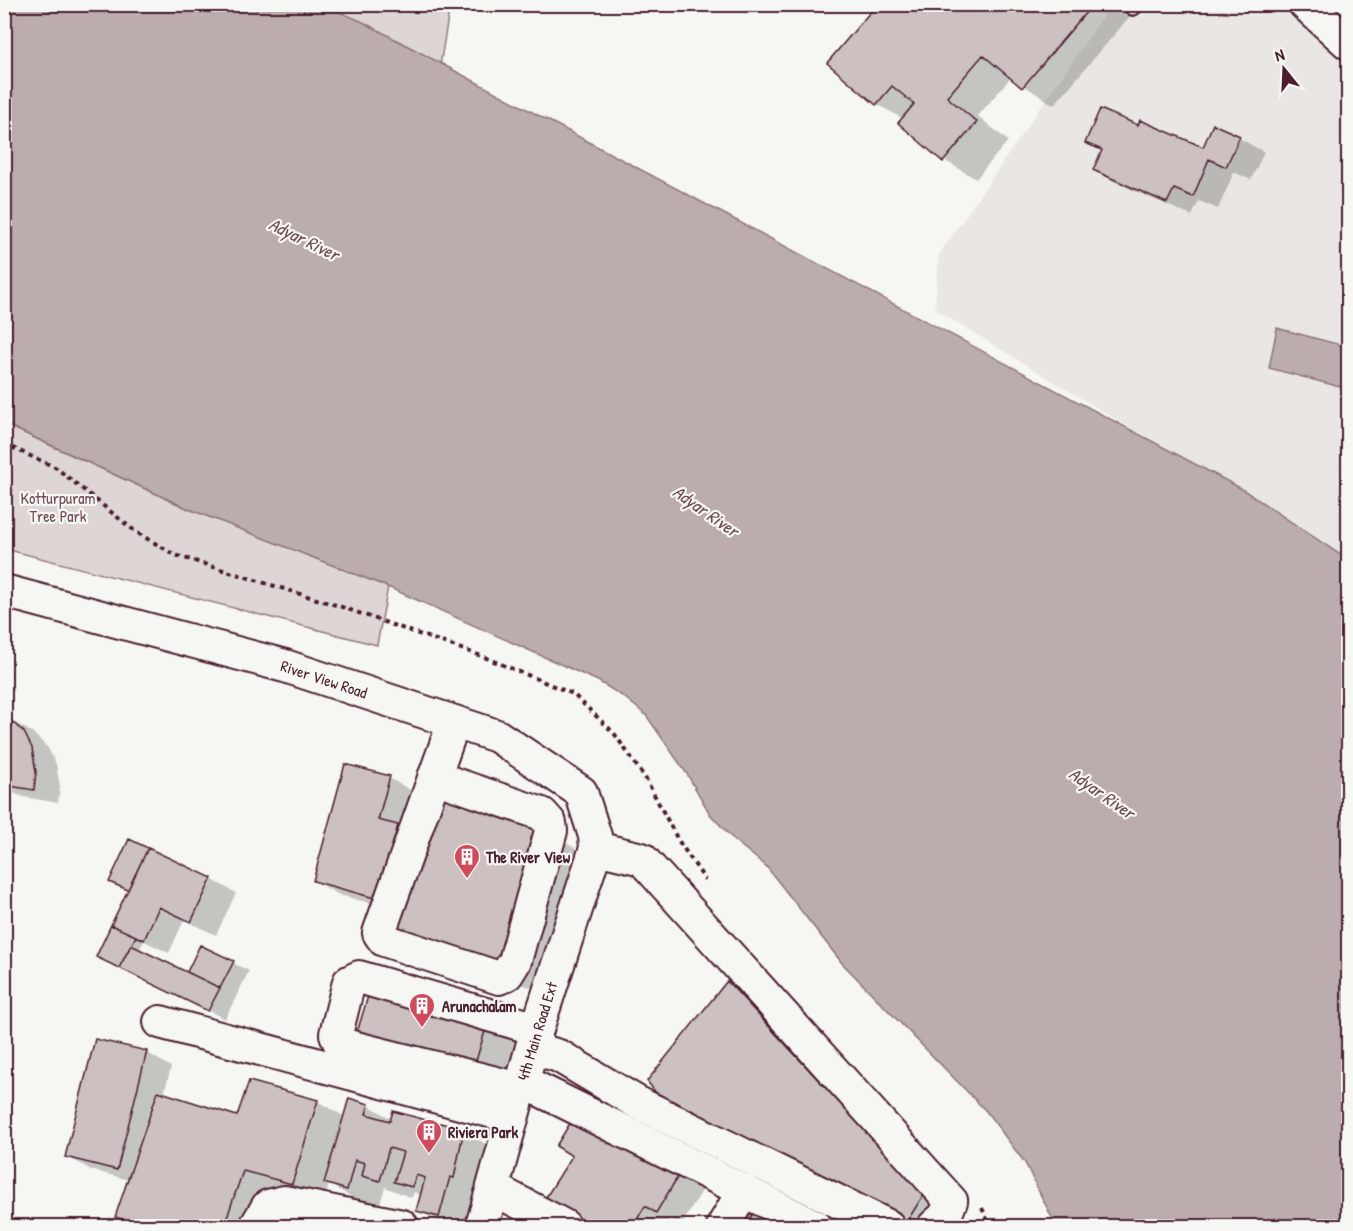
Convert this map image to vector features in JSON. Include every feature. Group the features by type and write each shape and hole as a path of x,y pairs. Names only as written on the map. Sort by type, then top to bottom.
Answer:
{"street":[{"path":"1305,4 1348,44"},
{"name":"River View Road","path":"4,591 285,666 497,736 581,792 595,842"},
{"path":"434,777 542,814 550,823 551,831 515,962 507,974 499,978 384,940 379,933 434,777 454,722"},
{"path":"595,842 642,859 951,1201 945,1216 934,1227"},
{"name":"4th Main Road Ext","path":"482,1227 534,1038 595,842"},
{"path":"815,1227 744,1190 518,1096 340,1044 336,1034 349,982 359,977 534,1038 559,1056 638,1103 888,1227"},
{"path":"160,1022 518,1096"},
{"path":"494,1189 564,1227"},
{"path":"723,1227 744,1190"},
{"path":"256,1227 259,1217 268,1206 284,1202 402,1227"}],"shaded area":[{"path":"1111,5 1283,5 1348,61 1348,561 935,309 939,255"}],"green space":[{"path":"264,5 450,5 438,78"},
{"name":"Kotturpuram Tree Park","path":"4,424 189,509 388,587 377,645 5,549"}],"water":[{"name":"Adyar River","path":"5,4 322,5 361,21 1242,489 1348,560 1348,1226 1056,1226 1025,1163 986,1111 842,963 766,866 735,841 710,814 687,774 646,715 624,697 598,681 388,587 189,509 5,424"},
{"path":"1277,328 1348,347 1348,389 1269,368"}],"building":[{"path":"877,4 1093,4 1022,88 983,55 947,97 977,122 943,162 898,123 914,104 892,86 876,105 827,63"},
{"path":"1100,109 1138,125 1140,120 1203,147 1213,124 1240,136 1226,167 1209,159 1193,197 1174,189 1167,203 1093,170 1102,150 1085,143"},
{"path":"4,715 24,732 32,748 36,772 34,790 4,785"},
{"path":"345,764 390,776 378,820 398,825 378,899 313,881"},
{"name":"The River View","path":"430,794 545,828 504,968 388,932"},
{"path":"129,839 148,848 128,890 109,882"},
{"path":"148,848 212,878 191,922 159,907 144,940 111,925"},
{"path":"111,925 136,936 119,968 96,957"},
{"path":"131,945 220,988 208,1011 119,968"},
{"path":"200,945 234,961 220,988 187,972"},
{"path":"727,981 924,1194 906,1223 671,1113 647,1081"},
{"name":"Arunachalam","path":"372,983 489,1018 472,1074 355,1039"},
{"path":"95,1039 147,1051 117,1170 65,1157"},
{"path":"249,1081 318,1100 292,1184 243,1171 224,1226 144,1226 115,1217 158,1091 237,1116"},
{"name":"Riviera Park","path":"349,1098 369,1104 366,1114 390,1121 393,1111 433,1122 430,1132 437,1134 440,1123 464,1129 454,1178 450,1177 439,1217 416,1211 425,1178 416,1175 412,1187 394,1182 403,1152 389,1148 380,1181 362,1176 365,1163 355,1160 347,1190 324,1183"},
{"path":"577,1112 680,1173 656,1213 645,1206 633,1226 584,1226 543,1202 572,1156 556,1146"},
{"path":"756,1208 788,1226 746,1226"},
{"path":"298,1213 368,1226 295,1226"}],"place":[{"name":"The River View","path":"467,880"},
{"name":"Arunachalam","path":"422,1029"},
{"name":"Riviera Park","path":"429,1155"}]}
